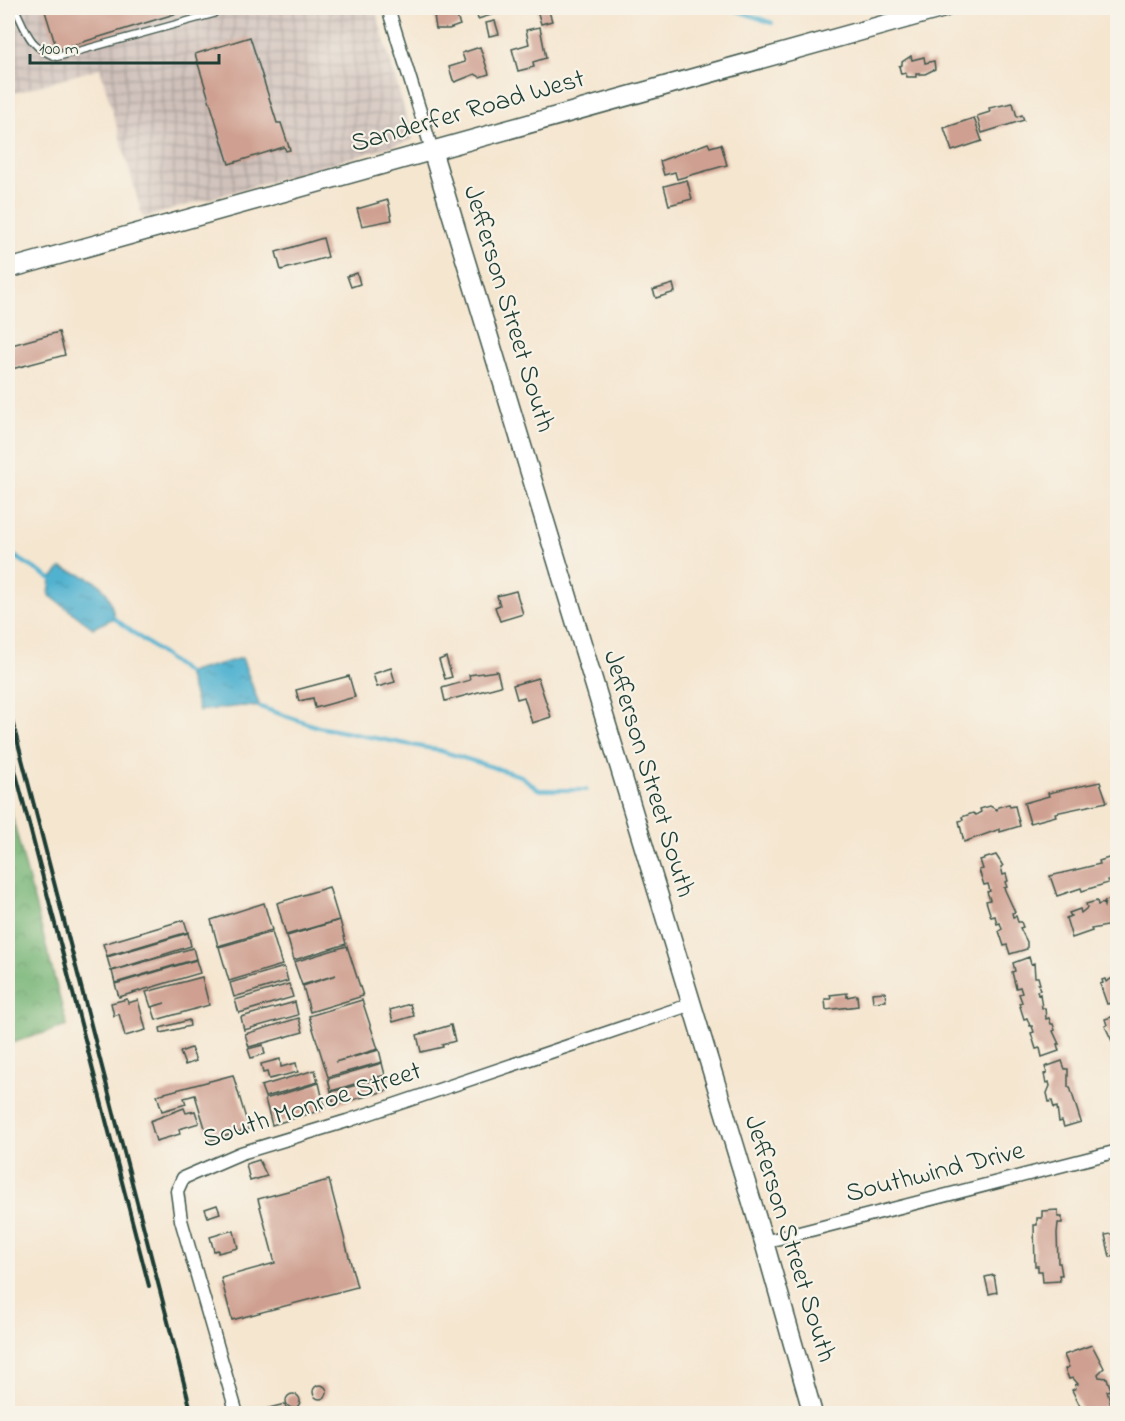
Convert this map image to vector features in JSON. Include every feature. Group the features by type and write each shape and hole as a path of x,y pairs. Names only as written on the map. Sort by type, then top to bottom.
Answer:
{"street":[{"path":"388,8 432,150"},
{"name":"Sanderfer Road West","path":"8,269 944,8"},
{"name":"Jefferson Street South","path":"432,150 689,1005 764,1242 813,1413"},
{"name":"South Monroe Street","path":"237,1413 181,1220 177,1191 183,1178 241,1153 347,1121 689,1005"},
{"name":"Southwind Drive","path":"764,1242 1118,1151"}],"lane":[{"path":"15,8 31,41 42,53 57,57 213,14 221,8"}],"shaded area":[{"path":"8,8 375,8 413,140 143,218 100,68 8,95"}],"green space":[{"path":"8,801 67,1026 8,1044"}],"water":[{"path":"61,568 98,583 108,596 114,618 93,628 49,595 51,579"},
{"path":"242,658 260,707 242,706 199,711 187,673"}],"building":[{"path":"44,8 194,8 57,50"},
{"path":"455,8 460,16 457,17 460,25 449,29 436,29 434,15"},
{"path":"475,8 506,8 507,10 478,19"},
{"path":"548,8 552,21 541,24 537,10"},
{"path":"495,21 499,34 489,36 486,23"},
{"path":"540,27 546,58 533,62 534,67 518,71 512,49 529,44 526,30"},
{"path":"250,37 277,123 281,123 290,150 286,151 284,147 229,164 195,54"},
{"path":"480,47 489,74 480,77 475,74 455,82 449,67 465,62 462,53"},
{"path":"911,56 912,60 924,57 925,63 934,61 935,69 925,74 916,74 916,77 907,77 906,73 901,74 899,66"},
{"path":"1013,103 1017,117 1022,115 1024,120 982,133 977,116 990,112 989,108"},
{"path":"974,118 982,141 952,151 944,128"},
{"path":"708,143 710,147 721,144 727,165 677,179 675,172 664,175 660,161"},
{"path":"687,180 692,199 669,205 664,186"},
{"path":"388,200 392,220 362,226 357,209"},
{"path":"323,238 328,257 281,270 276,252"},
{"path":"357,273 360,284 351,287 347,276"},
{"path":"673,284 675,292 656,298 653,290"},
{"path":"59,332 65,355 8,370 8,346"},
{"path":"516,591 523,614 500,621 495,607 500,605 497,596"},
{"path":"446,657 452,677 445,679 439,660"},
{"path":"391,668 395,682 377,687 373,674"},
{"path":"497,671 501,686 445,701 442,688 470,680 469,675"},
{"path":"349,676 355,697 315,708 313,698 299,701 296,690"},
{"path":"538,678 551,717 532,723 524,697 517,699 513,685"},
{"path":"1100,782 1107,802 1055,813 1056,816 1030,823 1024,803 1049,796 1048,793"},
{"path":"1009,804 1010,807 1015,806 1020,826 1000,832 1000,829 964,842 959,821 963,820 962,817 973,813 976,815 981,812 980,809 990,806 997,810 998,807"},
{"path":"996,855 1003,866 1001,867 1003,875 1006,874 1008,881 1005,882 1007,887 1004,888 1015,912 1012,913 1013,917 1016,916 1018,922 1021,922 1023,927 1020,928 1027,942 1027,949 1010,954 1007,945 1004,946 999,931 1002,929 1000,923 997,924 995,916 991,917 986,901 990,900 987,892 990,891 988,884 984,885 979,870 983,869 980,860"},
{"path":"1118,855 1118,877 1107,880 1108,883 1082,891 1081,888 1057,896 1050,876 1100,864 1099,861"},
{"path":"329,887 339,920 286,935 277,903"},
{"path":"1116,898 1118,924 1091,929 1092,931 1072,938 1066,918 1071,916 1069,913 1080,909 1081,913 1087,908 1086,904 1097,901 1098,905 1103,903 1104,906 1105,901"},
{"path":"264,903 272,930 218,946 211,920"},
{"path":"184,920 188,932 107,956 103,944"},
{"path":"340,920 346,944 294,960 287,936"},
{"path":"272,932 282,965 229,981 219,947"},
{"path":"188,933 191,946 111,971 107,957"},
{"path":"347,946 363,996 310,1012 303,986 336,975 302,985 294,962"},
{"path":"193,948 196,959 115,983 112,971"},
{"path":"1029,957 1031,964 1034,963 1035,977 1038,977 1040,984 1038,984 1040,990 1037,991 1038,995 1040,994 1042,1008 1045,1008 1046,1019 1049,1018 1053,1024 1055,1030 1053,1031 1059,1044 1057,1044 1059,1051 1042,1057 1040,1048 1036,1049 1031,1033 1034,1032 1032,1026 1027,1018 1024,1019 1019,1003 1022,1002 1019,994 1022,993 1020,987 1016,988 1012,972 1015,971 1013,963"},
{"path":"196,960 200,973 119,997 115,984"},
{"path":"284,967 288,981 234,997 230,983"},
{"path":"1116,976 1118,1001 1107,1004 1100,984 1103,983 1102,980 1105,979 1106,982"},
{"path":"202,977 209,1005 156,1020 152,1007 165,1003 151,1007 146,992"},
{"path":"289,984 293,997 239,1013 235,1000"},
{"path":"885,992 886,1001 873,1002 872,993"},
{"path":"847,993 847,997 857,995 858,1006 826,1010 825,999 831,999 830,995"},
{"path":"127,999 128,1003 138,1000 146,1030 125,1036 119,1014 114,1016 111,1003"},
{"path":"362,1000 378,1049 335,1062 379,1050 382,1062 328,1077 309,1016"},
{"path":"295,1002 298,1015 244,1030 241,1017"},
{"path":"410,1004 414,1016 393,1022 390,1010"},
{"path":"1118,1015 1117,1057 1114,1040 1112,1041 1105,1026 1107,1025 1105,1019"},
{"path":"299,1018 303,1032 249,1047 245,1034"},
{"path":"189,1020 190,1026 161,1033 160,1028"},
{"path":"451,1025 455,1041 442,1045 443,1047 421,1052 417,1035"},
{"path":"263,1045 265,1054 251,1058 248,1049"},
{"path":"191,1048 196,1061 185,1065 180,1052"},
{"path":"280,1059 281,1067 296,1063 298,1072 269,1079 267,1072 263,1073 261,1064"},
{"path":"1062,1061 1065,1069 1068,1069 1068,1087 1070,1087 1081,1122 1064,1127 1062,1121 1059,1122 1057,1107 1054,1108 1052,1101 1049,1102 1047,1093 1050,1086 1049,1082 1046,1083 1044,1074 1047,1073 1045,1067"},
{"path":"382,1063 385,1075 331,1091 328,1079"},
{"path":"315,1070 318,1082 265,1097 261,1086"},
{"path":"233,1075 249,1129 209,1141 195,1095 184,1098 186,1104 162,1111 157,1095"},
{"path":"386,1077 389,1090 334,1105 331,1092"},
{"path":"319,1083 325,1109 272,1125 265,1099"},
{"path":"184,1108 186,1113 195,1111 199,1123 179,1129 180,1134 156,1141 150,1121"},
{"path":"259,1160 267,1176 250,1181 246,1164"},
{"path":"329,1180 357,1287 232,1320 221,1278 275,1263 258,1199"},
{"path":"217,1205 220,1213 208,1217 205,1209"},
{"path":"1058,1210 1058,1217 1062,1217 1062,1223 1058,1223 1057,1233 1058,1263 1060,1263 1062,1275 1059,1275 1060,1281 1043,1282 1042,1271 1038,1271 1038,1266 1035,1266 1034,1225 1037,1225 1037,1218 1042,1218 1042,1211"},
{"path":"234,1231 238,1248 218,1253 218,1250 214,1251 210,1237"},
{"path":"1118,1233 1118,1256 1110,1257 1105,1235"},
{"path":"994,1275 997,1292 989,1294 985,1277"},
{"path":"1092,1345 1104,1368 1098,1374 1099,1377 1107,1378 1111,1390 1107,1391 1111,1405 1084,1414 1072,1390 1078,1384 1073,1378 1069,1379 1065,1369 1069,1367 1064,1355"},
{"path":"320,1385 325,1387 327,1392 325,1397 320,1399 315,1397 313,1392 315,1387"},
{"path":"290,1394 296,1394 300,1401 296,1408 290,1408 286,1404 286,1398"},
{"path":"285,1404 288,1414 266,1414 265,1409"}],"waterway":[{"path":"730,8 772,23"},
{"path":"8,552 51,579"},
{"path":"114,618 187,673"},
{"path":"260,707 318,727 438,750 521,776 539,790 586,790"}],"railway":[{"path":"8,705 192,1414"},
{"path":"8,743 149,1286"}]}
